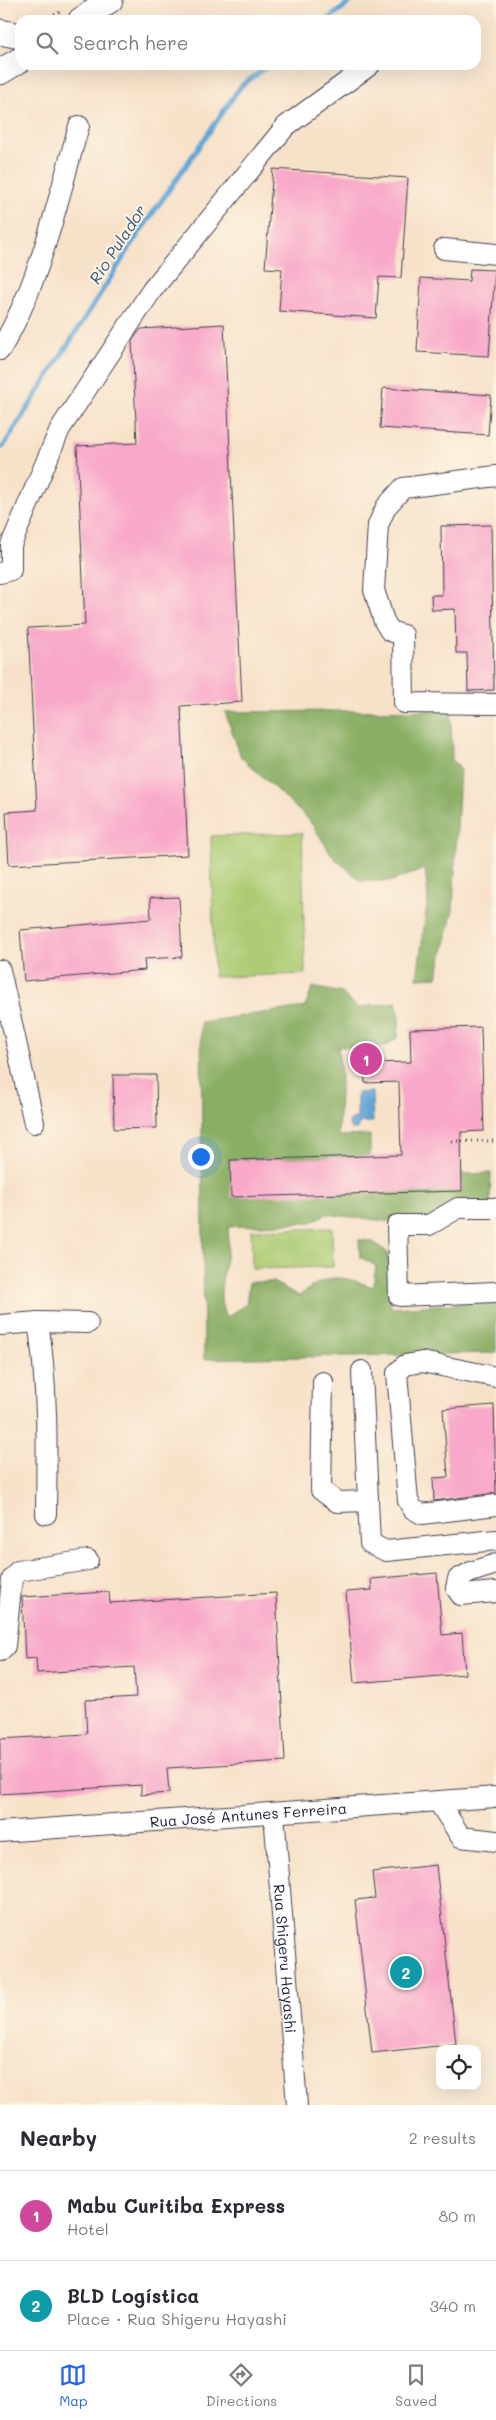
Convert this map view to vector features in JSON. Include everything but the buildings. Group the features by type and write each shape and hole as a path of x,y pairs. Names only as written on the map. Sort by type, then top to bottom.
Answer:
{"main road":[{"path":"73,14 110,0"},
{"path":"0,32 15,29"},
{"path":"0,72 15,63"}],"street":[{"path":"0,573 11,570 5,545 60,428 152,290 286,126 363,70"},
{"path":"0,350 17,321 34,276 79,126"},
{"path":"444,249 496,254"},
{"path":"496,476 403,488 386,506 378,525 374,590 384,621 390,631 403,636 404,704 496,704"},
{"path":"0,970 34,1123"},
{"path":"496,1208 458,1208 429,1225 397,1225 399,1296 496,1292"},
{"path":"0,1325 38,1322 88,1323"},
{"path":"38,1322 42,1350 47,1443 46,1514"},
{"path":"496,1377 422,1362 405,1365 397,1373 408,1501 413,1509 422,1514 496,1505"},
{"path":"362,1371 370,1543 386,1550 496,1540"},
{"path":"323,1382 320,1490 337,1502 368,1501"},
{"path":"0,1652 4,1646 12,1579 18,1571 88,1560"},
{"path":"496,1564 471,1572 458,1579 456,1588 461,1595 496,1592"},
{"name":"Rua José Antunes Ferreira","path":"0,1832 496,1797"},
{"path":"438,1801 461,1837 496,1841"},
{"name":"Rua Shigeru Hayashi","path":"274,1813 297,2105"}],"path":[{"path":"452,1141 496,1141"}],"green space":[{"path":"451,710 452,759 460,769 453,910 437,977 417,978 428,898 425,869 392,881 361,881 334,858 309,820 241,757 225,712"},
{"path":"302,833 305,974 214,977 211,836"},
{"path":"313,987 342,993 357,1008 396,1002 400,1017 398,1037 386,1046 338,1047 341,1074 338,1136 370,1135 370,1156 230,1160 462,1191 462,1174 491,1173 490,1203 428,1219 386,1221 326,1214 312,1222 228,1227 228,1245 221,1290 221,1299 226,1318 246,1304 249,1282 273,1282 299,1296 319,1283 334,1278 351,1280 373,1287 376,1266 360,1257 359,1240 372,1241 388,1253 391,1308 496,1301 496,1353 204,1359 201,1022 305,1007"},
{"path":"332,1228 333,1267 252,1269 251,1230"}],"water":[{"path":"372,1092 373,1122 360,1122 357,1129 351,1129 348,1122 351,1119 357,1118 357,1093"}],"waterway":[{"name":"Rio Pulador","path":"334,15 353,0"},
{"name":"Rio Pulador","path":"0,448 3,447 139,233 241,86 262,70"}],"place":[{"name":"Mabu Curitiba Express","path":"366,1059"},
{"name":"BLD Logística","path":"406,1972"}]}
